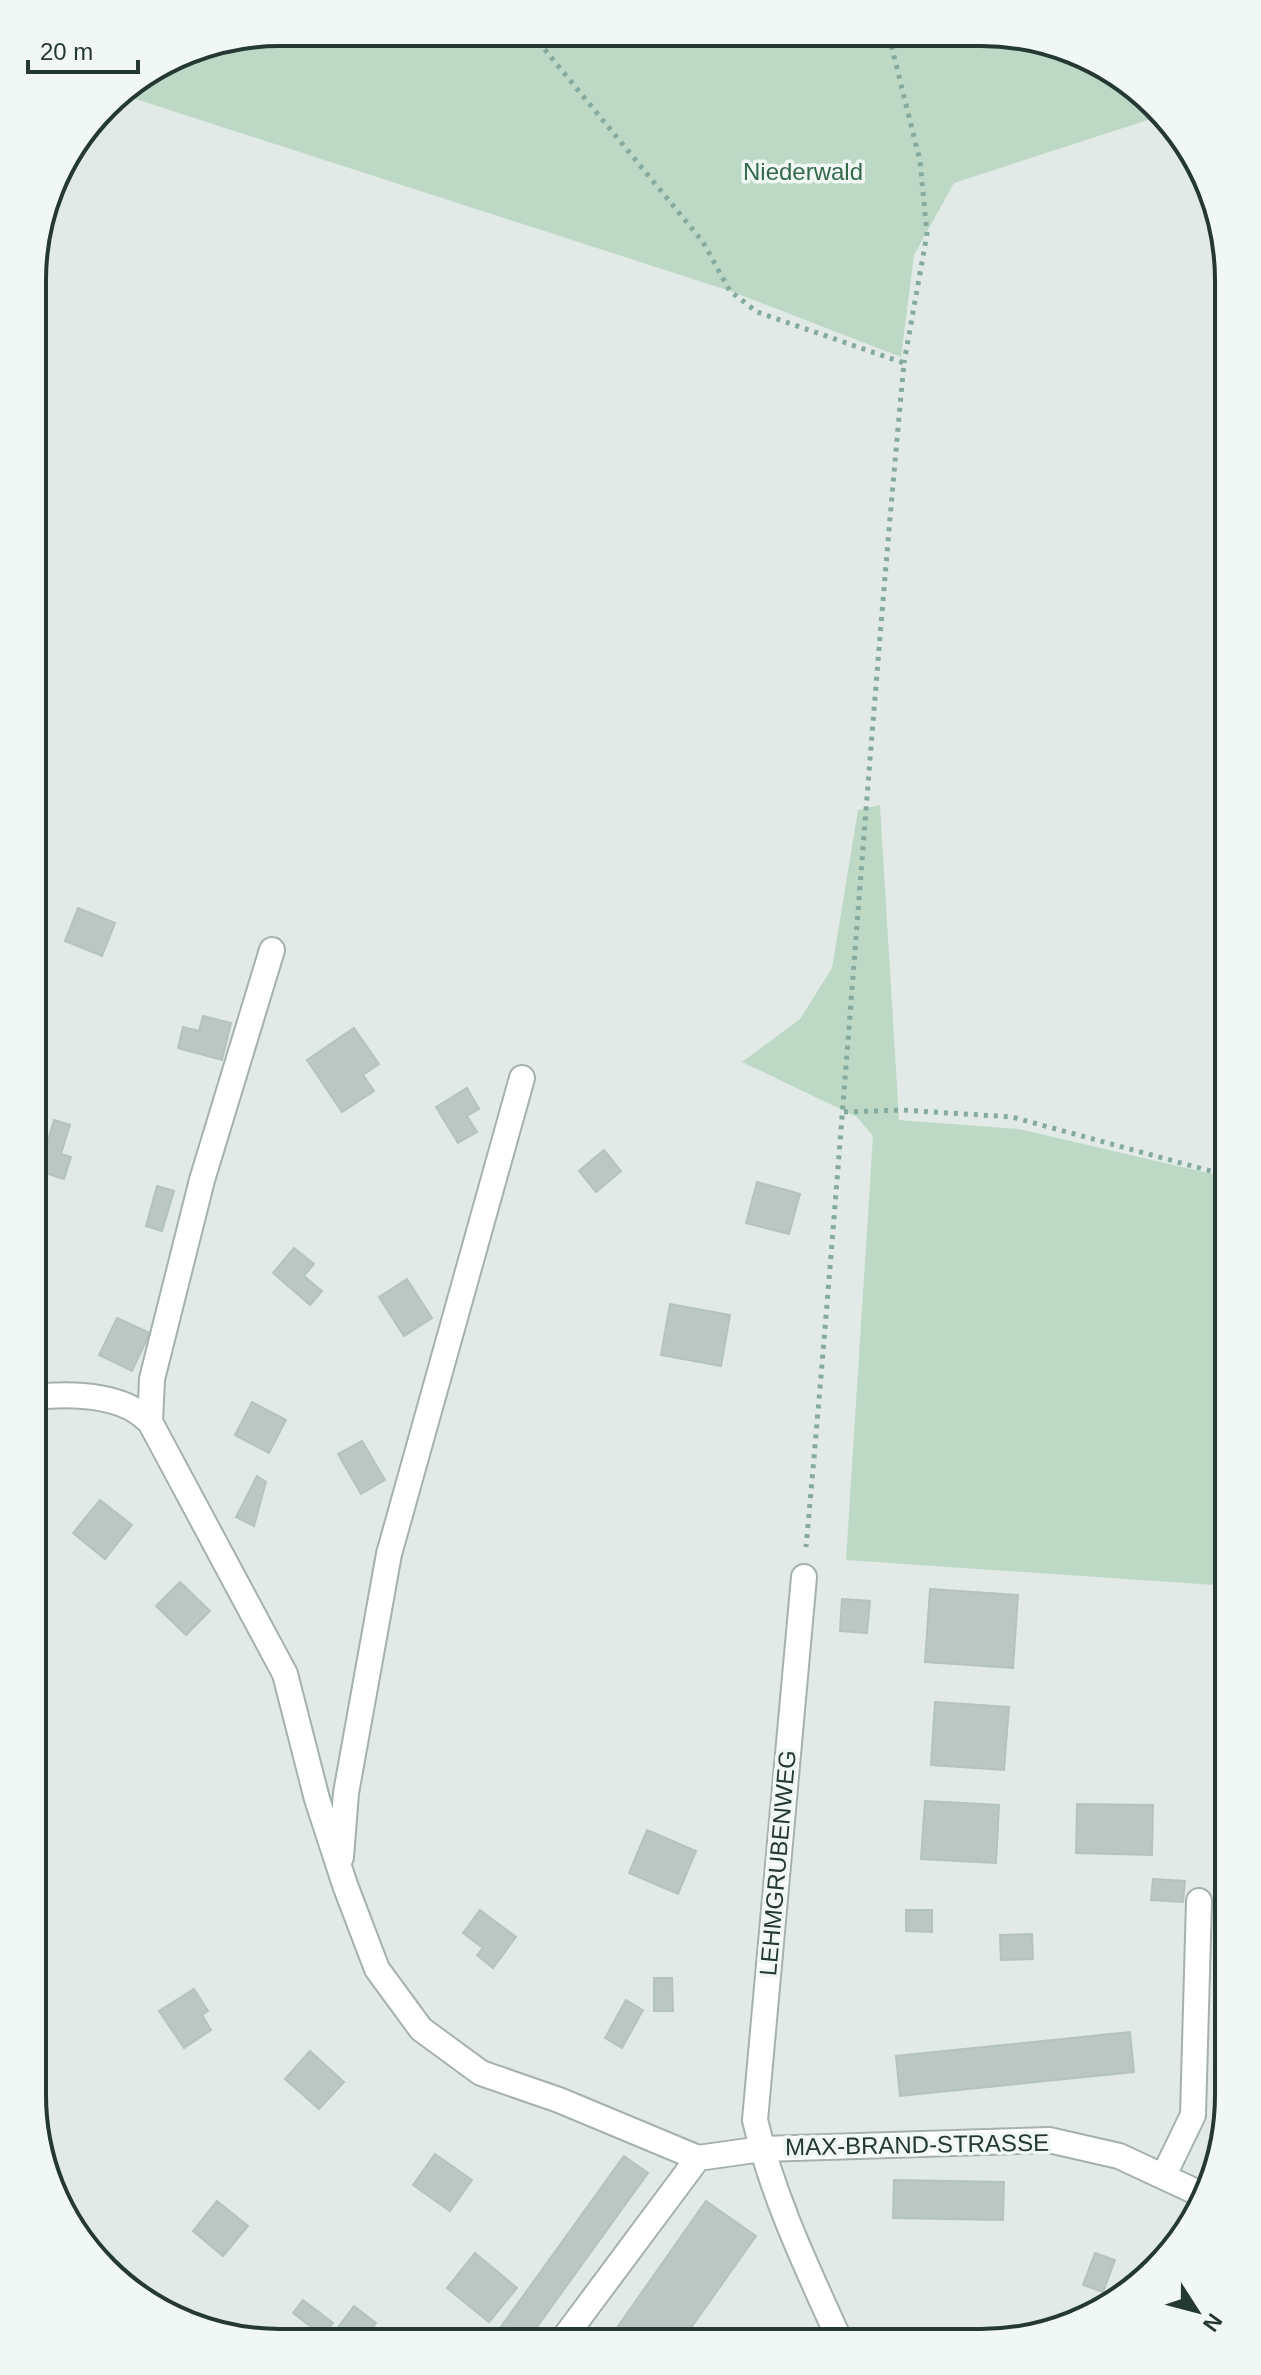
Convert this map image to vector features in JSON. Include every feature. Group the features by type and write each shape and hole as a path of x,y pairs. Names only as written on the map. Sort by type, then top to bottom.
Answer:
{"street":[{"path":"150,1422 152,1379 202,1180 272,950"},
{"path":"340,1872 346,1793 389,1554 522,1078"},
{"path":"46,1396 92,1398 129,1407 150,1422 285,1674 317,1799 340,1872 377,1969 421,2029 481,2073 559,2100 698,2158 762,2149"},
{"name":"LEHMGRUBENWEG","path":"804,1577 755,2120 787,2223 835,2329"},
{"path":"1164,2175 1193,2115 1199,1901"},
{"name":"MAX-BRAND-STRASSE","path":"762,2149 1049,2140 1119,2156 1194,2191"},
{"path":"571,2329 698,2158"}],"path":[{"path":"804,1577 844,1112 877,652 904,363 927,234 920,161 892,46"},
{"path":"542,47 703,242 730,291 757,312 904,363"},
{"path":"844,1112 902,1110 1012,1117 1215,1172"}],"green space":[{"name":"Niederwald","path":"981,46 1027,50 1085,70 1111,85 1150,119 954,183 914,255 901,357 730,291 133,98 176,70 205,58 234,50 265,47"},
{"path":"880,805 899,1120 1019,1129 1215,1175 1214,1585 846,1560 873,1136 857,1117 742,1062 800,1019 832,968 858,810"}],"building":[{"path":"78,908 115,923 102,956 65,941"},
{"path":"203,1016 231,1023 222,1060 178,1048 183,1027 199,1031"},
{"path":"354,1028 379,1064 363,1075 374,1091 342,1112 307,1060"},
{"path":"467,1088 479,1109 467,1116 477,1132 458,1143 436,1107"},
{"path":"54,1120 70,1125 61,1154 71,1157 64,1179 46,1173 46,1147"},
{"path":"604,1150 621,1171 596,1192 579,1171"},
{"path":"757,1182 800,1194 789,1234 746,1223"},
{"path":"157,1186 174,1191 162,1231 146,1226"},
{"path":"294,1248 314,1264 304,1276 322,1291 310,1305 273,1273"},
{"path":"407,1279 432,1318 404,1336 379,1297"},
{"path":"670,1304 730,1315 721,1366 661,1355"},
{"path":"117,1318 150,1333 132,1371 99,1355"},
{"path":"252,1402 286,1420 269,1453 235,1435"},
{"path":"362,1441 385,1480 361,1494 338,1454"},
{"path":"257,1476 266,1482 254,1526 236,1517"},
{"path":"100,1500 132,1525 105,1559 73,1533"},
{"path":"180,1582 210,1611 186,1635 156,1606"},
{"path":"930,1589 1018,1595 1013,1668 925,1662"},
{"path":"842,1599 870,1601 867,1633 840,1631"},
{"path":"935,1702 1009,1707 1004,1770 931,1765"},
{"path":"925,1801 999,1805 996,1863 921,1859"},
{"path":"1077,1804 1153,1805 1152,1855 1076,1853"},
{"path":"647,1830 696,1851 678,1894 629,1873"},
{"path":"1153,1879 1185,1881 1183,1902 1151,1900"},
{"path":"480,1910 516,1937 493,1968 477,1955 483,1948 463,1933"},
{"path":"906,1910 932,1910 932,1932 906,1931"},
{"path":"1032,1934 1033,1959 1001,1960 1000,1935"},
{"path":"654,1978 672,1978 673,2011 654,2011"},
{"path":"194,1989 208,2011 202,2015 211,2030 184,2048 159,2011"},
{"path":"626,2000 643,2010 622,2048 605,2038"},
{"path":"1130,2032 1134,2072 900,2096 896,2056"},
{"path":"310,2051 344,2082 319,2109 285,2079"},
{"path":"435,2154 472,2180 450,2211 413,2185"},
{"path":"624,2156 648,2173 535,2329 499,2329"},
{"path":"894,2180 1004,2182 1003,2220 893,2218"},
{"path":"217,2201 248,2226 223,2256 193,2231"},
{"path":"706,2201 756,2236 690,2329 616,2329"},
{"path":"475,2253 517,2288 489,2322 447,2288"},
{"path":"1095,2253 1115,2260 1103,2292 1083,2285"},
{"path":"303,2300 333,2323 328,2329 314,2329 293,2313"},
{"path":"354,2306 376,2323 372,2329 337,2329"}]}
